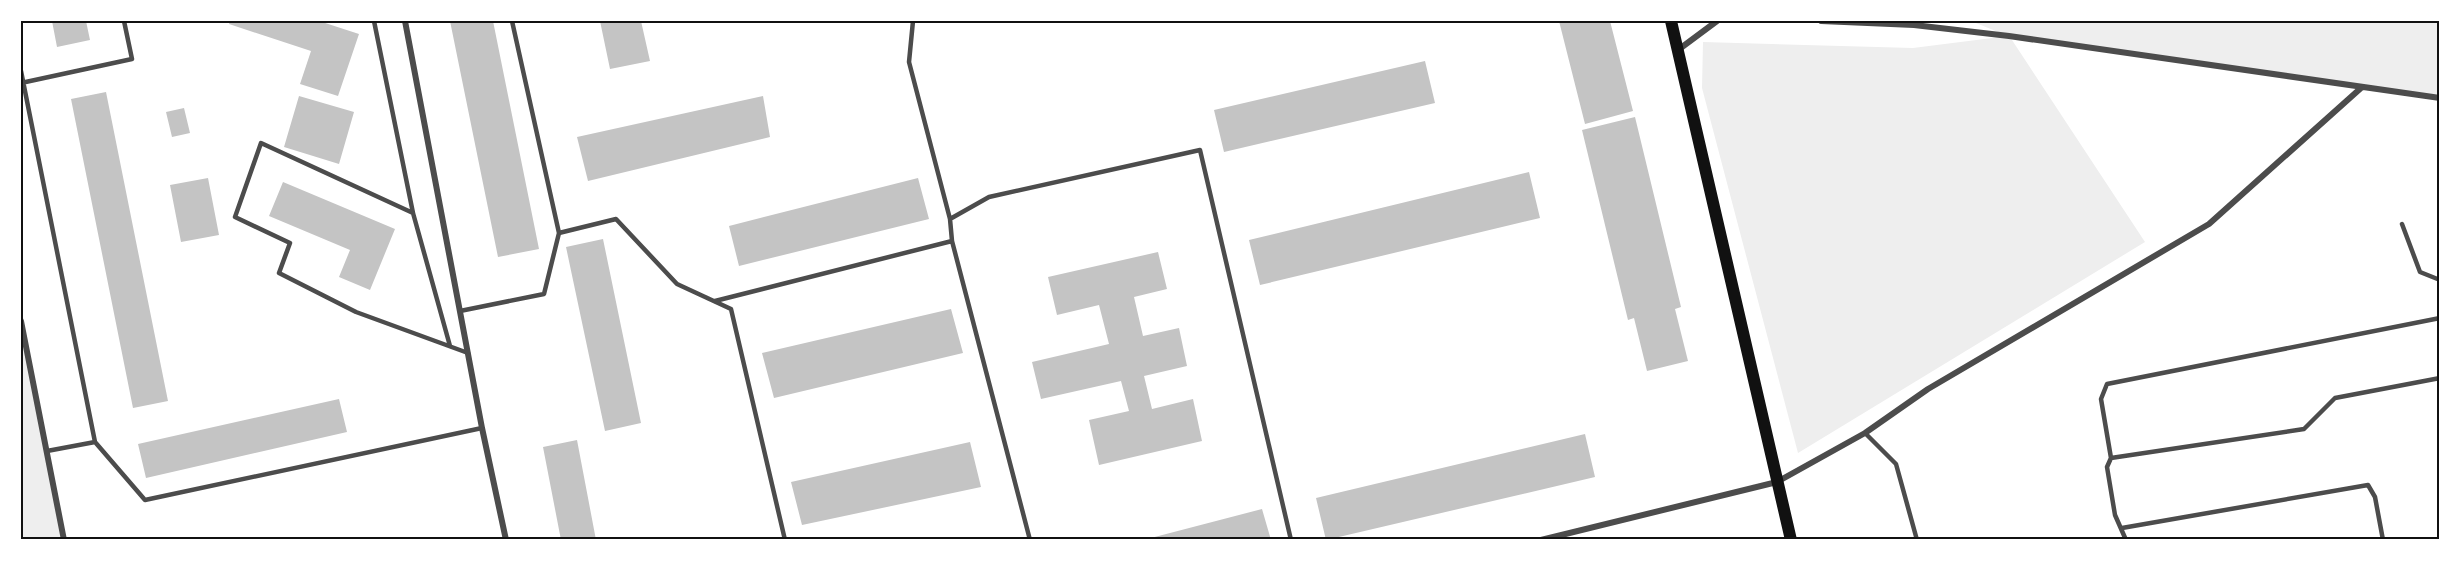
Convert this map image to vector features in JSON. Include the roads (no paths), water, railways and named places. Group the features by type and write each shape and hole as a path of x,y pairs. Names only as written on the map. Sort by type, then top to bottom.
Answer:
{"main road":[{"path":"1671,21 1791,540"}],"street":[{"path":"405,21 482,428 506,540"},
{"path":"1678,50 1717,21"},
{"path":"1821,21 1914,25 2009,36 2440,98"},
{"path":"1541,540 1778,482 1865,433 1928,389 2209,224 2361,88"},
{"path":"21,321 64,540"}],"lane":[{"path":"22,83 132,59 124,21"},
{"path":"374,21 413,213 450,346"},
{"path":"460,311 544,294 559,233 512,21"},
{"path":"913,21 909,62 950,219 952,241 1030,540"},
{"path":"21,72 95,442 145,500 482,428"},
{"path":"413,213 261,143 235,217 290,243 279,273 356,312 468,353"},
{"path":"950,219 989,197 1200,150 1291,540"},
{"path":"559,233 616,219 677,284 731,309 785,540"},
{"path":"2402,224 2420,272 2440,280"},
{"path":"715,301 952,241"},
{"path":"2126,540 2115,515 2107,467 2111,458 2101,399 2107,384 2440,318"},
{"path":"2111,458 2304,429 2335,398 2440,378"},
{"path":"1865,433 1896,464 1917,540"},
{"path":"46,451 95,442"},
{"path":"2122,528 2368,485 2375,496 2383,540"}]}
